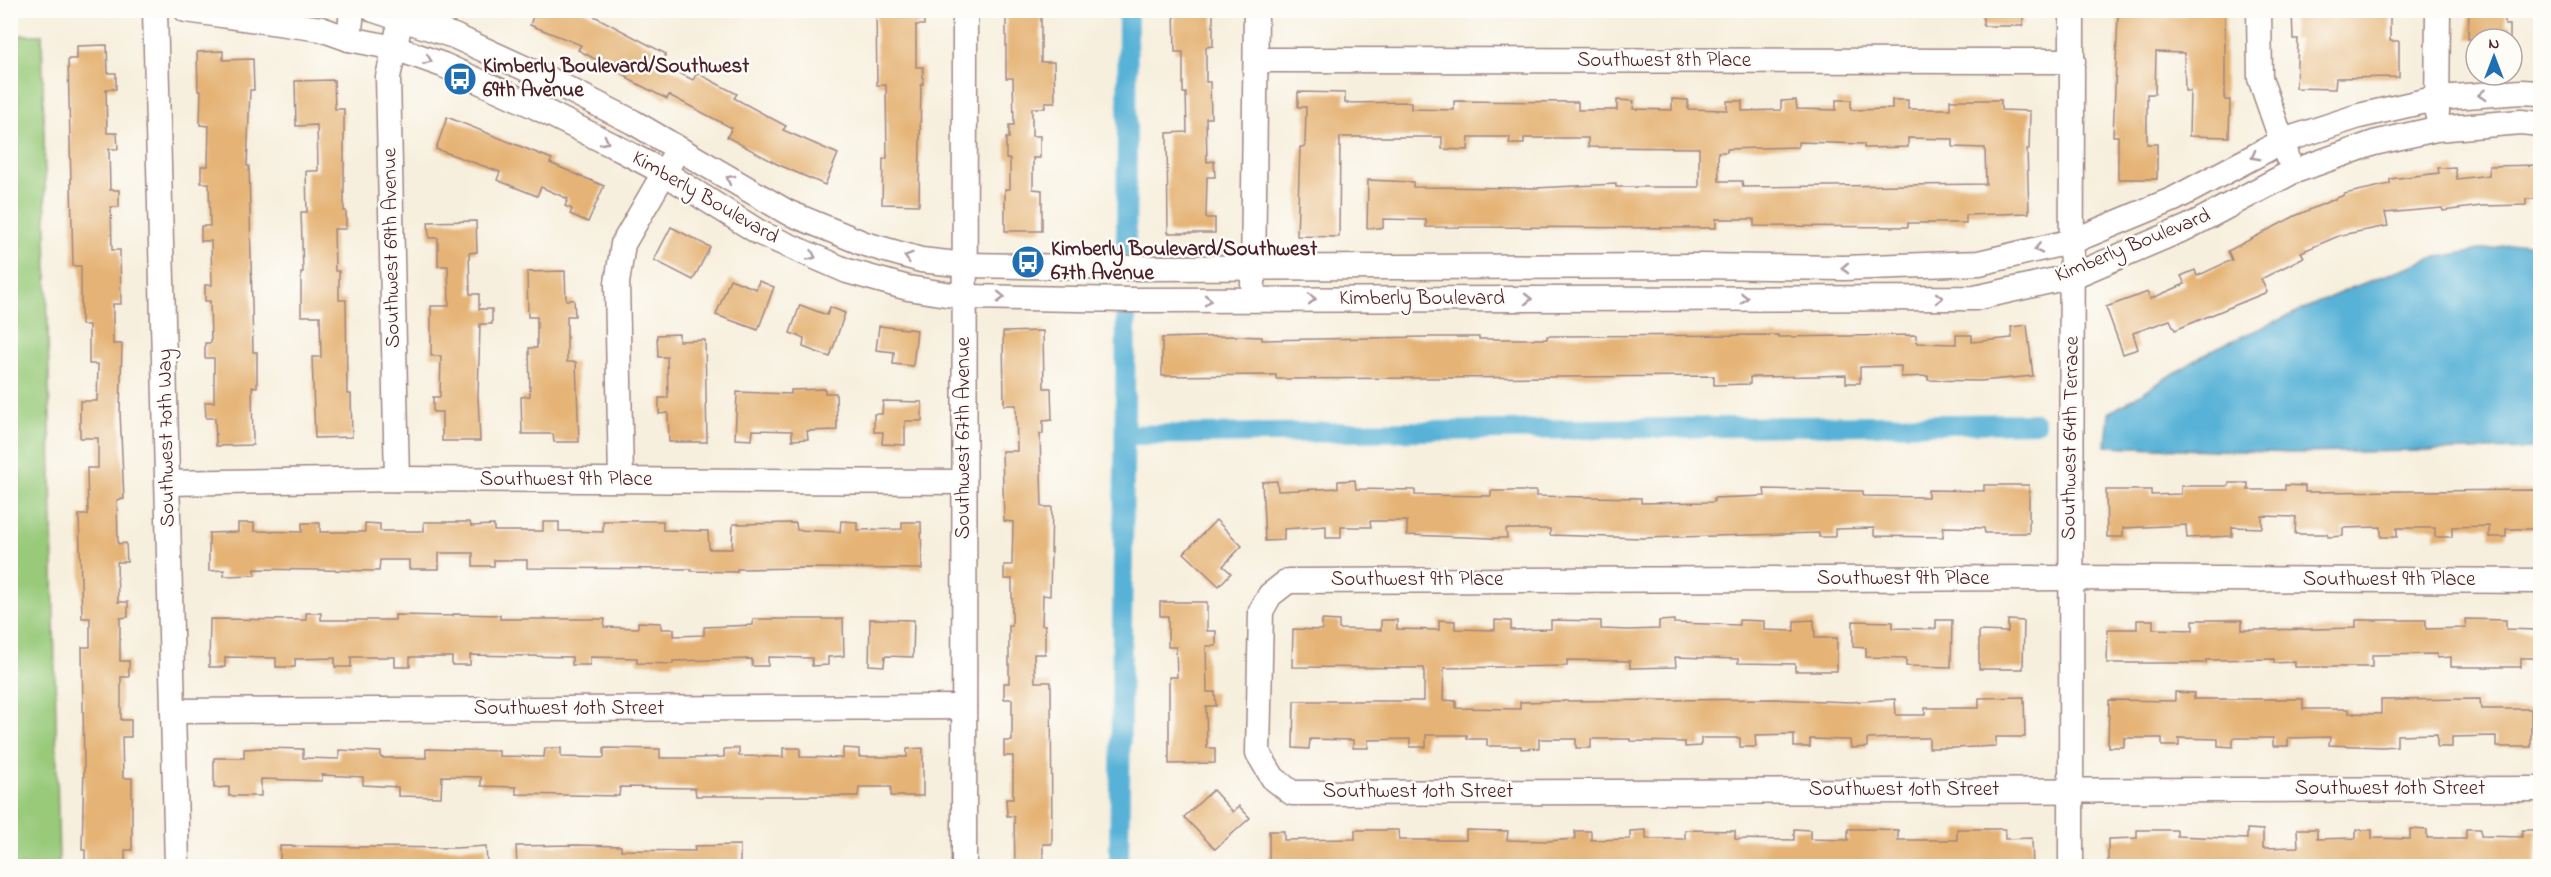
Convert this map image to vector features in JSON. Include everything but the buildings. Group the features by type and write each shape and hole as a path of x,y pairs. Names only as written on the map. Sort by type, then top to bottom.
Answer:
{"street":[{"name":"Southwest 70th Way","path":"155,10 177,867"},
{"name":"Kimberly Boulevard","path":"186,10 321,29 349,39 395,48 443,65 532,105 663,172 760,233 847,271 908,288 965,297 1254,300 1975,298 2073,276 2188,227 2292,172 2374,143 2436,129 2521,122 2541,124"},
{"path":"349,39 352,10"},
{"name":"Kimberly Boulevard","path":"374,10 454,36 544,77 633,122 787,212 865,243 921,260 966,265 1252,268 1699,266 1844,268 1979,263 2073,241 2174,199 2283,141 2359,116 2438,98 2522,92 2541,93"},
{"name":"Southwest 67th Avenue","path":"964,867 965,10"},
{"path":"1254,300 1252,268 1256,10"},
{"name":"Southwest 64th Terrace","path":"2071,867 2072,10"},
{"path":"2259,10 2260,78 2292,172"},
{"path":"2436,129 2438,10"},
{"name":"Southwest 69th Avenue","path":"397,479 388,77 400,18"},
{"name":"Southwest 8th Place","path":"1256,60 2073,61"},
{"path":"621,480 617,283 623,244 663,172 680,149"},
{"path":"1698,298 1699,266"},
{"name":"Southwest 9th Place","path":"168,483 397,479 963,482"},
{"name":"Southwest 9th Place","path":"1273,778 1258,753 1261,611 1270,595 1288,581 2070,578 2541,581"},
{"name":"Southwest 10th Street","path":"173,711 964,707"},
{"name":"Southwest 10th Street","path":"1273,778 1292,793 2541,789"}],"green space":[{"path":"10,35 42,35 59,866 11,866"}],"water":[{"path":"2521,243 2540,246 2540,449 2293,453 2106,446 2109,413 2216,348 2351,288 2432,258"}],"waterway":[{"path":"1126,247 1128,10"},
{"path":"1119,866 1126,317"},
{"path":"1125,435 2035,423"}],"place":[{"name":"Kimberly Boulevard/Southwest 69th Avenue","path":"460,79"},
{"name":"Kimberly Boulevard/Southwest 67th Avenue","path":"1028,262"}]}
